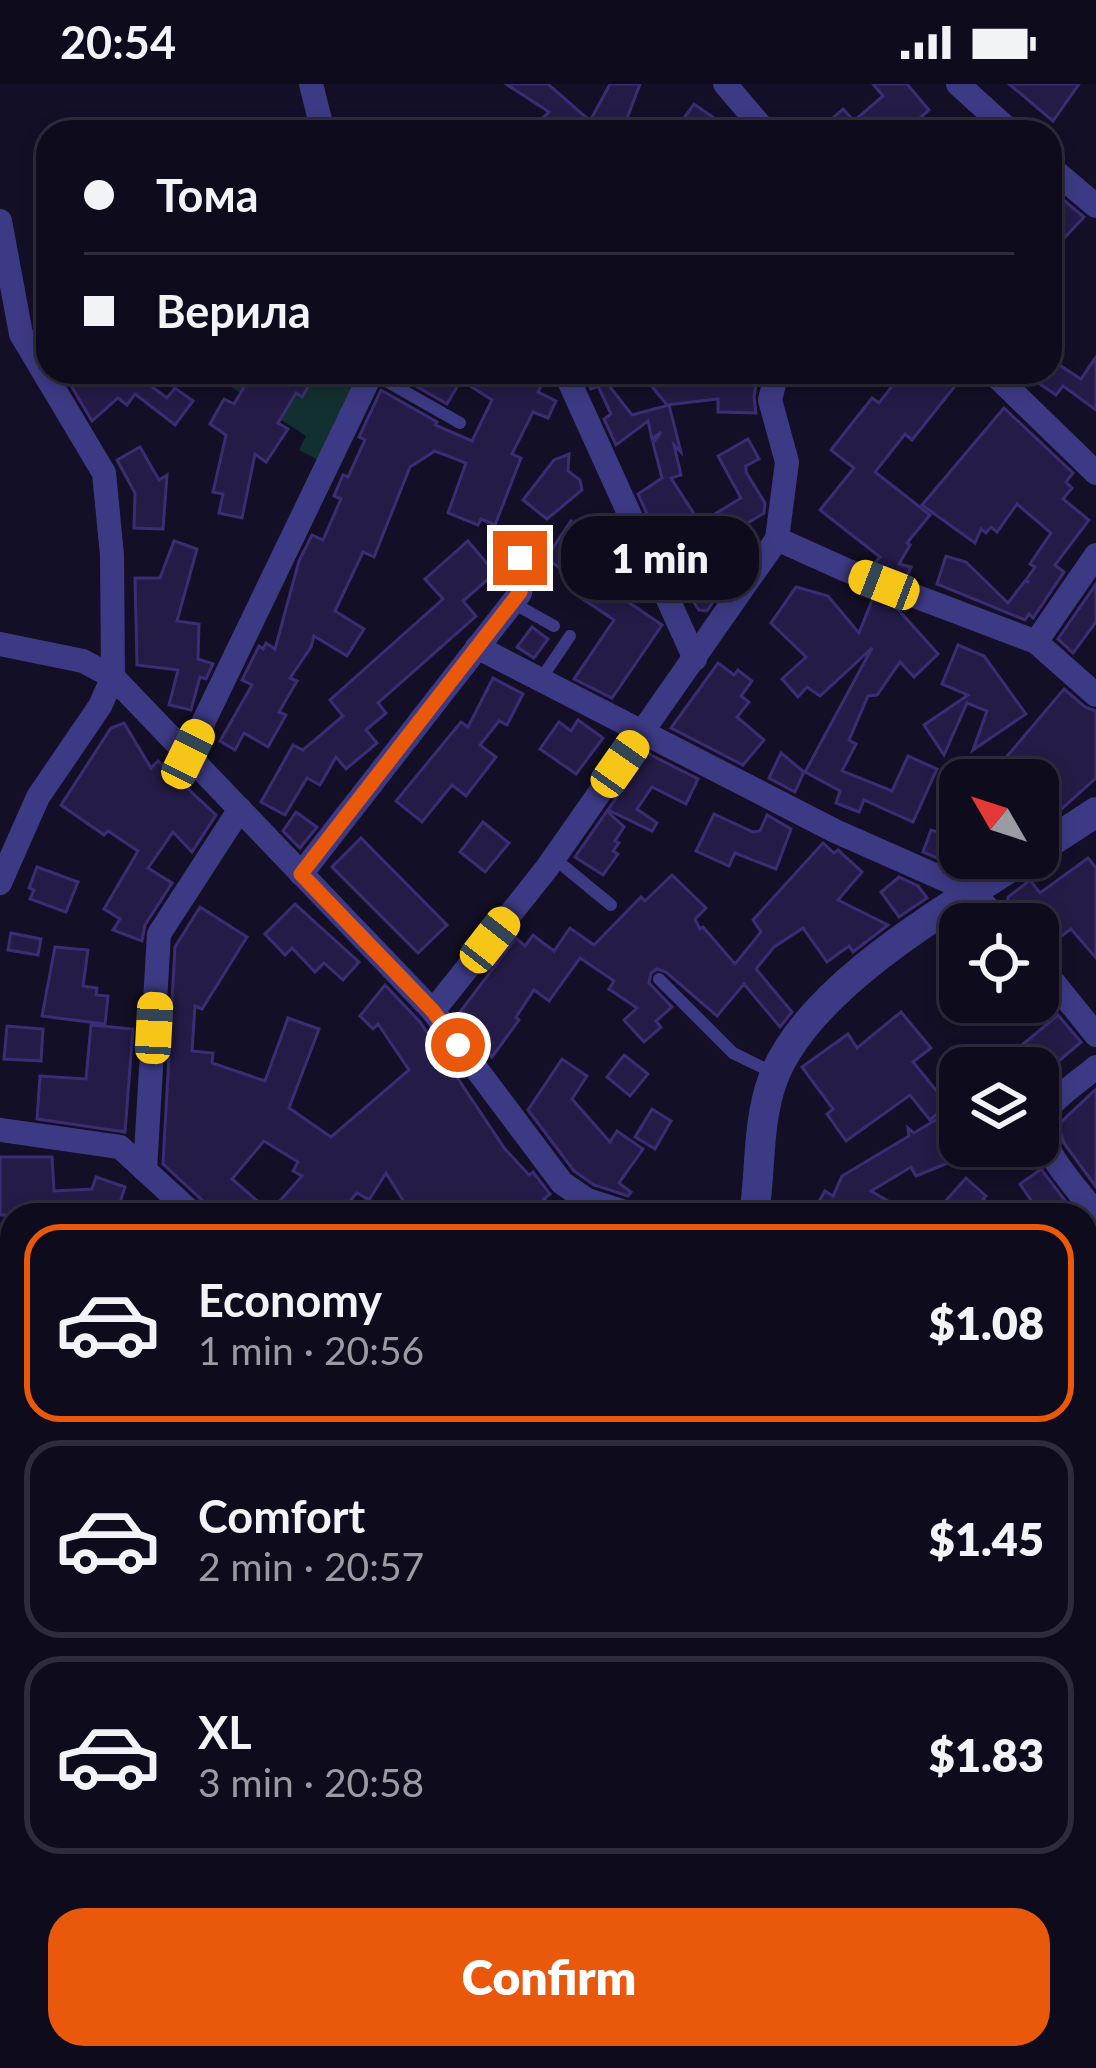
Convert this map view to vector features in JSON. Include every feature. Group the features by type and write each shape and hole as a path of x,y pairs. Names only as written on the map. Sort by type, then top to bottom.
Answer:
{"street":[{"path":"311,84 320,120"},
{"path":"724,84 756,120"},
{"path":"958,84 998,120"},
{"path":"1062,177 1096,206"},
{"path":"0,221 10,336 36,374"},
{"path":"0,883 38,797 100,706 113,677 112,555 104,473 43,384"},
{"path":"188,754 366,384"},
{"path":"570,384 695,659"},
{"path":"433,1011 554,859 777,539 787,462 770,400 773,384"},
{"path":"1004,384 1096,473"},
{"path":"777,539 1036,642 1096,695"},
{"path":"301,874 520,592 524,569 512,548"},
{"path":"1036,642 1096,555"},
{"path":"0,644 83,661 113,677 433,1011 562,1183 599,1203"},
{"path":"477,647 835,831 973,892 983,903"},
{"path":"145,1170 159,934 240,809"},
{"path":"1059,836 1096,812"},
{"path":"755,1203 766,1103 775,1074 824,1002 863,969 993,879"},
{"path":"1059,989 1096,1035"},
{"path":"1089,1203 1043,1141 1040,1126 1046,1111 1096,1067"},
{"path":"0,1130 120,1147 181,1203"}],"lane":[{"path":"393,384 460,423"},
{"path":"512,602 554,626"},
{"path":"540,680 570,637"},
{"path":"554,859 611,905"},
{"path":"658,979 733,1053 775,1074"}],"green space":[{"path":"227,384 354,384 318,460 299,450 306,436"}],"building":[{"path":"506,84 548,84 589,120 545,120 549,112"},
{"path":"610,84 640,84 626,120 591,120"},
{"path":"873,84 907,84 929,110 918,120 855,120 883,96"},
{"path":"1009,84 1079,84 1052,120"},
{"path":"694,104 717,120 683,120"},
{"path":"843,109 853,120 831,120"},
{"path":"1062,199 1084,217 1062,240"},
{"path":"1096,357 1096,410 1063,386 1056,395 1040,384 1062,384 1062,367 1081,379"},
{"path":"70,384 148,384 167,398 175,388 193,401 175,425 135,394 127,405 118,398 92,421"},
{"path":"246,384 310,384 302,397 296,393 278,423 288,429 266,462 255,454 242,518 219,513 223,494 213,492 226,435 210,424 224,399 234,404"},
{"path":"413,384 459,384 447,404"},
{"path":"467,384 542,384 538,392 556,401 548,418 533,412 512,454 521,458 495,525 481,519 478,525 448,513 466,463 435,451 410,467 374,557 363,552 335,611 364,629 347,656 314,636 290,678 297,681 279,712 286,715 268,747 244,733 235,750 220,741 252,685 242,680 259,646 263,649 266,643 275,649 299,561 312,535 323,540 341,499 334,496 365,440 359,437 381,390 437,422 435,425 472,441 492,400"},
{"path":"589,384 617,384 610,387 632,415 669,405 681,452 674,445 681,475 671,478 700,523 741,498 718,456 748,439 759,459 746,466 746,472 765,503 764,513 702,551 729,578 707,611 699,610 672,569 638,494 662,478 653,443 661,432 652,439 648,421 616,445 604,419 611,414 598,386 591,389"},
{"path":"650,384 756,384 756,413 718,412 718,399 667,405"},
{"path":"894,384 955,386 912,440 905,434 875,472 930,515 907,543 899,564 911,567 907,576 875,563 880,557 820,510 854,468 831,450 872,398 879,403"},
{"path":"1004,408 1073,473 1066,482 1072,488 1063,499 1089,520 1055,565 1064,572 1033,618 1029,614 1025,620 937,584 946,556 966,562 1008,603 1029,582 1035,567 1030,564 1051,533 1017,504 997,532 991,527 986,533 981,529 975,543 922,505"},
{"path":"140,447 159,480 167,475 163,529 134,528 135,493 117,460"},
{"path":"569,454 568,471 580,480 582,490 547,519 523,500 554,460"},
{"path":"571,521 588,532 592,526 623,547 609,567 634,584 624,599 662,625 612,698 574,679 614,620 583,599 595,582 566,562 561,569 546,558"},
{"path":"174,541 197,549 177,621 199,624 198,659 213,664 206,679 200,677 191,710 169,705 178,670 137,665 135,578 160,578"},
{"path":"468,541 495,573 463,601 476,616 378,703 386,713 366,730 377,743 346,769 336,757 320,785 307,778 285,815 261,802 293,745 303,750 343,716 330,700 443,599 425,579"},
{"path":"1096,584 1096,622 1073,653 1058,639"},
{"path":"796,587 828,596 859,633 873,598 895,606 938,654 914,677 900,662 877,695 868,696 849,740 856,744 842,771 892,791 908,756 937,769 913,822 864,800 859,812 836,803 840,791 805,772 872,648 820,696 807,687 798,697 782,679 806,657 771,623"},
{"path":"532,627 548,639 534,658 517,647"},
{"path":"958,645 984,656 1026,714 973,750 987,711 967,703 944,755 924,725 968,695 942,684"},
{"path":"718,663 752,681 741,696 749,702 737,717 764,740 743,765 671,728"},
{"path":"493,678 523,694 507,725 499,721 480,745 496,757 466,796 452,785 422,822 396,801 461,722 468,727"},
{"path":"1064,689 1096,711 1096,778 1059,811 1059,759 1005,759"},
{"path":"578,720 603,738 576,774 540,749 559,722 571,731"},
{"path":"124,723 151,768 158,761 216,815 192,852 173,832 148,868 172,883 145,925 142,941 113,930 120,919 104,909 138,851 108,831 104,835 61,805 111,728"},
{"path":"647,753 698,779 686,804 652,787 637,809 657,823 652,831 608,810"},
{"path":"781,753 804,772 795,792 769,778"},
{"path":"607,811 624,827 615,841 619,843 613,851 618,854 603,875 575,857"},
{"path":"296,812 317,827 300,848 283,831"},
{"path":"714,814 753,832 760,831 767,815 791,829 776,869 735,853 729,866 696,851"},
{"path":"483,822 509,843 485,872 460,852"},
{"path":"931,830 939,832 939,859 923,852"},
{"path":"361,838 447,925 418,953 332,867"},
{"path":"823,843 862,872 838,900 888,925 853,952 849,946 827,962 803,928 774,947 756,969 792,1012 780,1027 744,984 717,1016 657,969 649,983 672,1007 656,1021 661,1027 644,1042 624,1020 637,1008 609,989 614,981 580,958 549,1001 534,990 492,1057 457,1016 516,938 525,946 533,935 554,951 570,928 594,945 641,897 645,901 672,875 706,908 695,919 700,929 735,964 761,932 753,920"},
{"path":"1088,858 1096,868 1096,958 1071,929 1059,938 1059,903 1008,903 1008,897 1030,880 1040,893"},
{"path":"37,867 78,882 66,912 30,899"},
{"path":"899,877 918,886 927,898 899,917 881,892"},
{"path":"295,904 359,962 343,980 324,963 315,972 292,948 285,955 265,934"},
{"path":"200,907 247,937 202,1009 195,1006 192,1051 213,1053 212,1063 265,1081 288,1018 319,1029 289,1108 331,1137 409,1070 378,1024 373,1029 360,1016 385,985 420,1022 505,1149 550,1194 544,1199 548,1203 405,1203 386,1173 369,1200 357,1193 348,1203 278,1203 302,1176 293,1171 298,1162 264,1141 232,1179 260,1203 205,1203 163,1164 175,947"},
{"path":"11,933 41,939 38,955 8,950"},
{"path":"55,947 88,950 83,986 108,996 105,1024 42,1016"},
{"path":"901,1012 931,1048 913,1062 939,1094 939,1112 930,1120 910,1095 846,1141 827,1114 833,1109 802,1067 848,1034 857,1048"},
{"path":"1059,1016 1081,1042 1059,1061 1059,1047 1022,1045 1048,1023 1059,1023"},
{"path":"91,1025 133,1029 125,1132 37,1119 40,1076 86,1079"},
{"path":"7,1026 43,1029 41,1061 4,1059"},
{"path":"624,1055 648,1074 630,1096 607,1077"},
{"path":"562,1059 587,1076 572,1099 610,1142 617,1131 643,1149 619,1183 631,1192 628,1196 594,1185 574,1171 528,1110"},
{"path":"1096,1089 1096,1187 1064,1143 1059,1124"},
{"path":"652,1109 671,1121 655,1149 635,1137"},
{"path":"937,1119 939,1167 916,1176 911,1167 871,1191 892,1203 818,1203 825,1191 833,1196 842,1176 909,1136 908,1128 914,1133"},
{"path":"0,1157 52,1157 54,1191 92,1189 96,1177 125,1187 120,1203 0,1203"},
{"path":"1041,1169 1066,1203 1033,1203 1020,1184"},
{"path":"966,1178 988,1203 944,1203"}],"route":[{"path":"458,1045 433,1011 301,874 520,592 524,581 520,558"}]}
